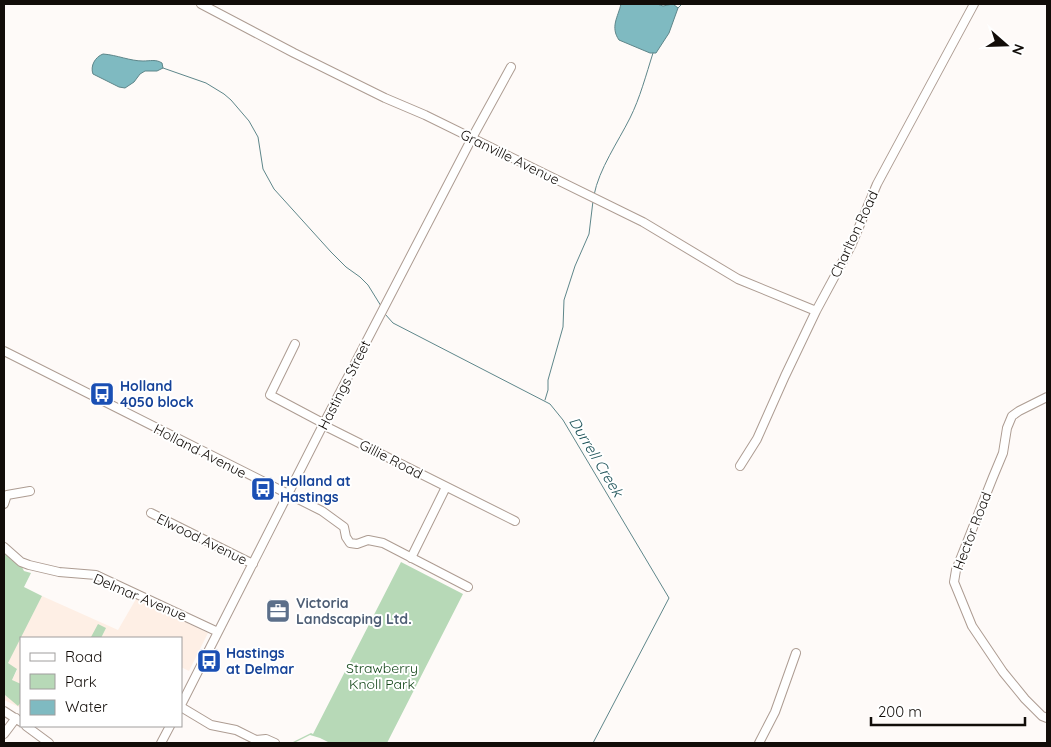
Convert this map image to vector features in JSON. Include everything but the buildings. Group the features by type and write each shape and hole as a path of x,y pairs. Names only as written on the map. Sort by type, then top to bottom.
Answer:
{"street":[{"name":"Granville Avenue","path":"201,4 368,90 426,115 643,222 738,279 816,311"},
{"name":"Charlton Road","path":"740,466 757,439 784,376 851,246 877,184 974,4"},
{"name":"Hastings Street","path":"182,704 472,138 511,67"},
{"name":"Gillie Road","path":"295,344 270,395 324,425 515,521"},
{"name":"Holland Avenue","path":"4,351 322,511 344,527 346,538 350,543 357,544 368,540 383,543 468,587"},
{"name":"Hector Road","path":"1047,397 1012,416 1003,453 956,570 954,582 972,626 1003,672 1025,699 1042,716 1047,718"},
{"path":"411,558 446,487"},
{"path":"4,504 7,495 30,491"},
{"name":"Elwood Avenue","path":"150,513 253,564"},
{"name":"Delmar Avenue","path":"4,547 21,562 29,565 59,572 96,575 218,632"},
{"path":"760,743 775,712 796,653"},
{"path":"182,707 211,725 236,730 257,742 266,738 275,743"},
{"path":"4,711 19,720 4,734"},
{"path":"27,727 49,743"},
{"path":"161,743 169,727"}],"shaded area":[{"path":"42,596 118,630 136,599 208,633 189,671 182,668 182,637 21,637"},
{"path":"20,638 20,708 4,700 4,696 17,670 7,663"}],"green space":[{"path":"4,553 21,565 24,571 31,573 24,587 42,596 8,663 17,669 12,680 20,684 20,703 18,706 4,696"},
{"name":"Strawberry Knoll Park","path":"401,562 463,594 387,743 330,743 310,735 291,743 311,733 313,734"},
{"path":"98,624 106,628 102,637 91,637"}],"water":[{"path":"621,4 657,4 663,6 673,4 678,8 669,33 656,53 650,53 619,40 616,35 615,26"},
{"path":"103,54 138,61 153,60 162,63 163,68 157,71 145,71 125,88 119,87 93,74 94,62"}],"waterway":[{"name":"Durrell Creek","path":"678,8 682,4"},
{"name":"Durrell Creek","path":"594,195 604,166 634,110 653,53"},
{"path":"163,68 206,83 231,100 249,121 258,137 263,169 274,189 331,252 368,285 381,306"},
{"name":"Durrell Creek","path":"545,400 548,380 563,327 564,300 575,266 589,234 593,201"},
{"name":"Durrell Creek","path":"385,314 393,323 550,404 563,420 669,598 593,743"}],"place":[{"name":"Holland 4050 block","path":"102,394"},
{"name":"Holland at Hastings","path":"263,489"},
{"name":"Victoria Landscaping Ltd.","path":"278,611"},
{"name":"Hastings at Delmar","path":"209,661"}]}
